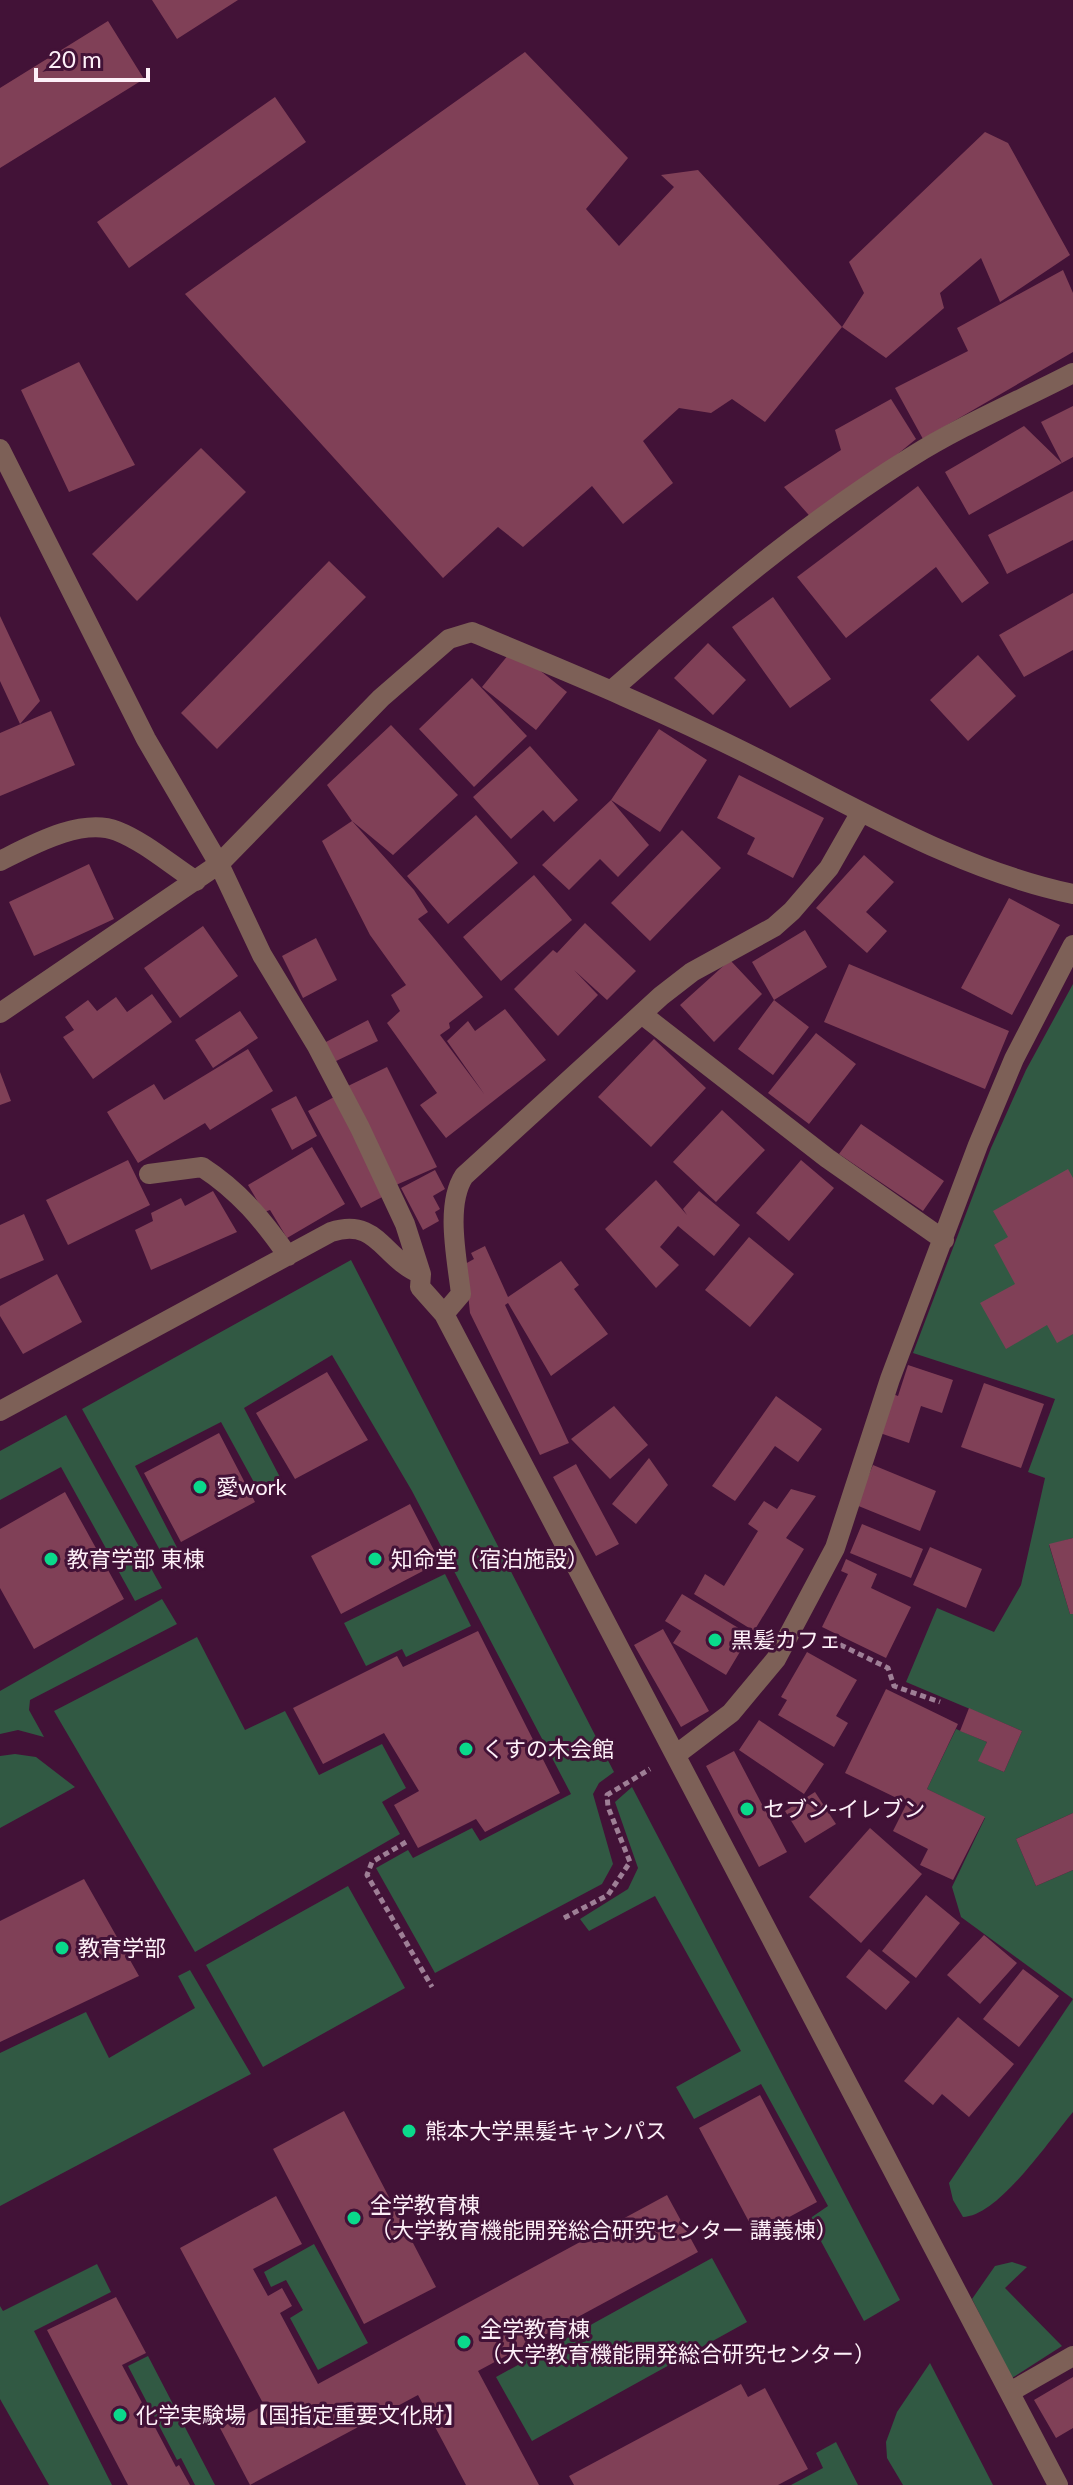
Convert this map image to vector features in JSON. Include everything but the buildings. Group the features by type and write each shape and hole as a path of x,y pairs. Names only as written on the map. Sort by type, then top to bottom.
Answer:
{"street":[{"path":"613,689 727,589 822,516 913,456 1073,373"},
{"path":"0,449 146,739 219,864 262,955 360,1128 402,1216 421,1274 420,1287 444,1314 1058,2485"},
{"path":"0,1013 219,864 381,698 449,639 472,632 613,689 940,851 1044,888 1073,894"},
{"path":"444,1314 461,1294 453,1208 456,1188 464,1176 509,1132 560,1091 692,972 774,927 792,911 829,868 861,812"},
{"path":"0,861 34,844 91,827 117,831 196,881"},
{"path":"677,1754 731,1713 776,1659 835,1548 890,1379 1014,1059 1073,945"},
{"path":"643,1015 827,1158 944,1240"},
{"path":"149,1174 202,1167 231,1186 251,1206 288,1256"},
{"path":"0,1411 349,1226 368,1232 408,1268 421,1274"},
{"path":"1010,2392 1073,2356"}],"path":[{"path":"796,1623 888,1668 894,1686 940,1702"},
{"path":"564,1918 608,1895 630,1862 608,1807 607,1795 677,1754"},
{"path":"406,1842 372,1862 367,1875 432,1987"}],"green space":[{"path":"1073,984 1073,1538 1049,1545 1070,1614 1073,1614 1073,1813 1016,1839 1036,1886 1073,1870 1073,1999 961,1917 952,1887 985,1818 927,1789 956,1729 987,1742 979,1761 1004,1772 1022,1731 906,1682 937,1608 994,1632 1021,1585 1045,1478 1028,1472 1055,1399 913,1353 991,1148 1026,1070"},
{"path":"351,1260 614,1772 599,1783 593,1794 613,1864 602,1884 435,1973 376,1868 408,1850 413,1858 472,1828 480,1841 571,1794 412,1491 332,1355 244,1408 283,1483 261,1495 221,1422 135,1466 186,1565 172,1572 82,1409"},
{"path":"66,1415 162,1588 135,1601 61,1467 0,1500 0,1451"},
{"path":"445,1574 471,1626 406,1657 402,1649 366,1666 344,1623"},
{"path":"162,1599 177,1624 30,1700 29,1710 44,1737 18,1730 0,1734 0,1691"},
{"path":"197,1637 245,1730 285,1711 319,1775 382,1744 406,1788 382,1802 400,1834 195,1952 54,1711"},
{"path":"15,1754 36,1757 75,1787 0,1828 0,1756"},
{"path":"632,1787 900,2300 864,2321 809,2219 828,2206 761,2084 694,2119 676,2087 741,2051 655,1896 589,1931 580,1919 628,1889 638,1868 615,1802"},
{"path":"348,1886 405,1988 263,2067 206,1965"},
{"path":"190,1970 251,2074 0,2206 0,2053 86,2012 109,2058 195,2008 178,1976"},
{"path":"1073,1999 1073,2112 1007,2191 977,2214 963,2217 953,2200 949,2183"},
{"path":"314,2244 368,2343 318,2370 290,2318 303,2310 286,2280 271,2287 264,2272"},
{"path":"712,2258 747,2322 532,2441 496,2377"},
{"path":"1012,2262 1027,2267 1005,2288 1062,2346 1012,2378 972,2299 995,2266"},
{"path":"97,2264 111,2292 34,2331 112,2485 49,2485 0,2399 0,2306 3,2311"},
{"path":"148,2356 215,2485 195,2485 181,2458 177,2460 128,2366"},
{"path":"930,2363 993,2485 903,2485 887,2458 886,2442 897,2412"},
{"path":"836,2442 858,2485 791,2485 823,2468 816,2453"}],"place":[{"name":"愛work","path":"200,1487"},
{"name":"教育学部 東棟","path":"51,1559"},
{"name":"知命堂（宿泊施設）","path":"375,1559"},
{"name":"黒髪カフェ","path":"715,1640"},
{"name":"くすの木会館","path":"466,1749"},
{"name":"セブン-イレブン","path":"747,1809"},
{"name":"教育学部","path":"62,1948"},
{"name":"熊本大学黒髪キャンパス","path":"409,2131"},
{"name":"全学教育棟 （大学教育機能開発総合研究センター 講義棟）","path":"354,2218"},
{"name":"全学教育棟 （大学教育機能開発総合研究センター）","path":"464,2342"},
{"name":"化学実験場【国指定重要文化財】","path":"120,2415"}]}
